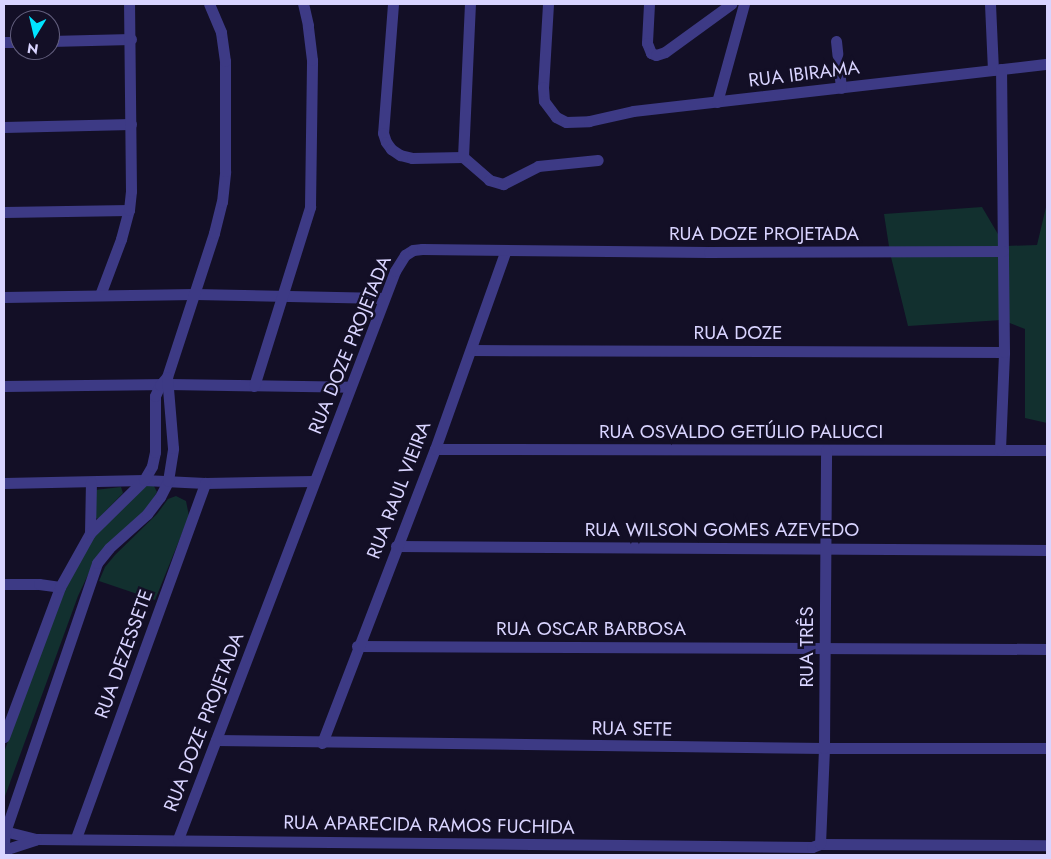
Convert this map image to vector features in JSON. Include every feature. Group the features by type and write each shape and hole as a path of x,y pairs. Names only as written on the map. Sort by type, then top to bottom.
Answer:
{"street":[{"path":"100,294 129,210 131,39 129,4"},
{"path":"4,737 60,587 90,533 144,480 152,466 155,452 156,396 165,382 195,294 222,202 225,171 225,61 220,32 209,4"},
{"path":"254,386 281,297 306,225 312,188 312,60 308,25 303,4"},
{"path":"393,4 383,133 386,142 400,155 412,158 463,157 489,180 502,184 538,166 598,160"},
{"path":"463,157 470,4"},
{"name":"RUA IBIRAMA","path":"548,4 543,87 544,101 556,117 566,122 578,123 633,111 1047,64"},
{"path":"649,4 647,44 651,53 656,55 665,52 731,4"},
{"path":"717,102 744,4"},
{"path":"990,4 997,70 1003,251 1004,352 1000,450"},
{"path":"60,41 131,39"},
{"path":"836,41 841,88"},
{"path":"4,127 131,124"},
{"path":"4,212 129,210"},
{"name":"RUA DOZE PROJETADA","path":"178,839 384,298 400,261 413,250 1003,251"},
{"name":"RUA RAUL VIEIRA","path":"322,743 357,646 471,350 506,250"},
{"path":"4,297 195,294 384,298"},
{"name":"RUA DOZE","path":"471,350 1004,352"},
{"path":"4,835 97,563 109,548 147,514 160,497 168,482 173,448 165,382"},
{"path":"4,386 165,382 254,386 350,387"},
{"name":"RUA OSVALDO GETÚLIO PALUCCI","path":"434,449 1047,450"},
{"name":"RUA TRÊS","path":"820,844 824,748 826,450"},
{"path":"4,483 144,480 168,482 314,481"},
{"path":"90,482 90,533"},
{"name":"RUA DEZESSETE","path":"76,838 206,482"},
{"name":"RUA WILSON GOMES AZEVEDO","path":"396,546 1047,550"},
{"path":"4,584 39,584 60,587"},
{"name":"RUA OSCAR BARBOSA","path":"357,646 1047,649"},
{"name":"RUA SETE","path":"216,740 322,743 824,748 1047,748"},
{"name":"RUA APARECIDA RAMOS FUCHIDA","path":"4,835 37,839 812,847 820,844 840,844 883,850 1047,845"},
{"name":"RUA APARECIDA RAMOS FUCHIDA","path":"4,850 37,839"},
{"path":"840,844 848,855"},
{"path":"4,850 6,855"}],"green space":[{"path":"1047,203 1047,423 1025,418 1025,329 1002,320 908,326 890,253 884,214 982,207 1005,246 1037,245"},
{"path":"147,485 154,486 157,492 149,506 94,562 78,596 4,799 4,752 64,591 94,537"},
{"path":"121,487 123,493 98,519 94,517 95,490"},
{"path":"176,496 186,501 189,516 155,600 99,581 105,567 115,555 157,514 168,499"}]}
